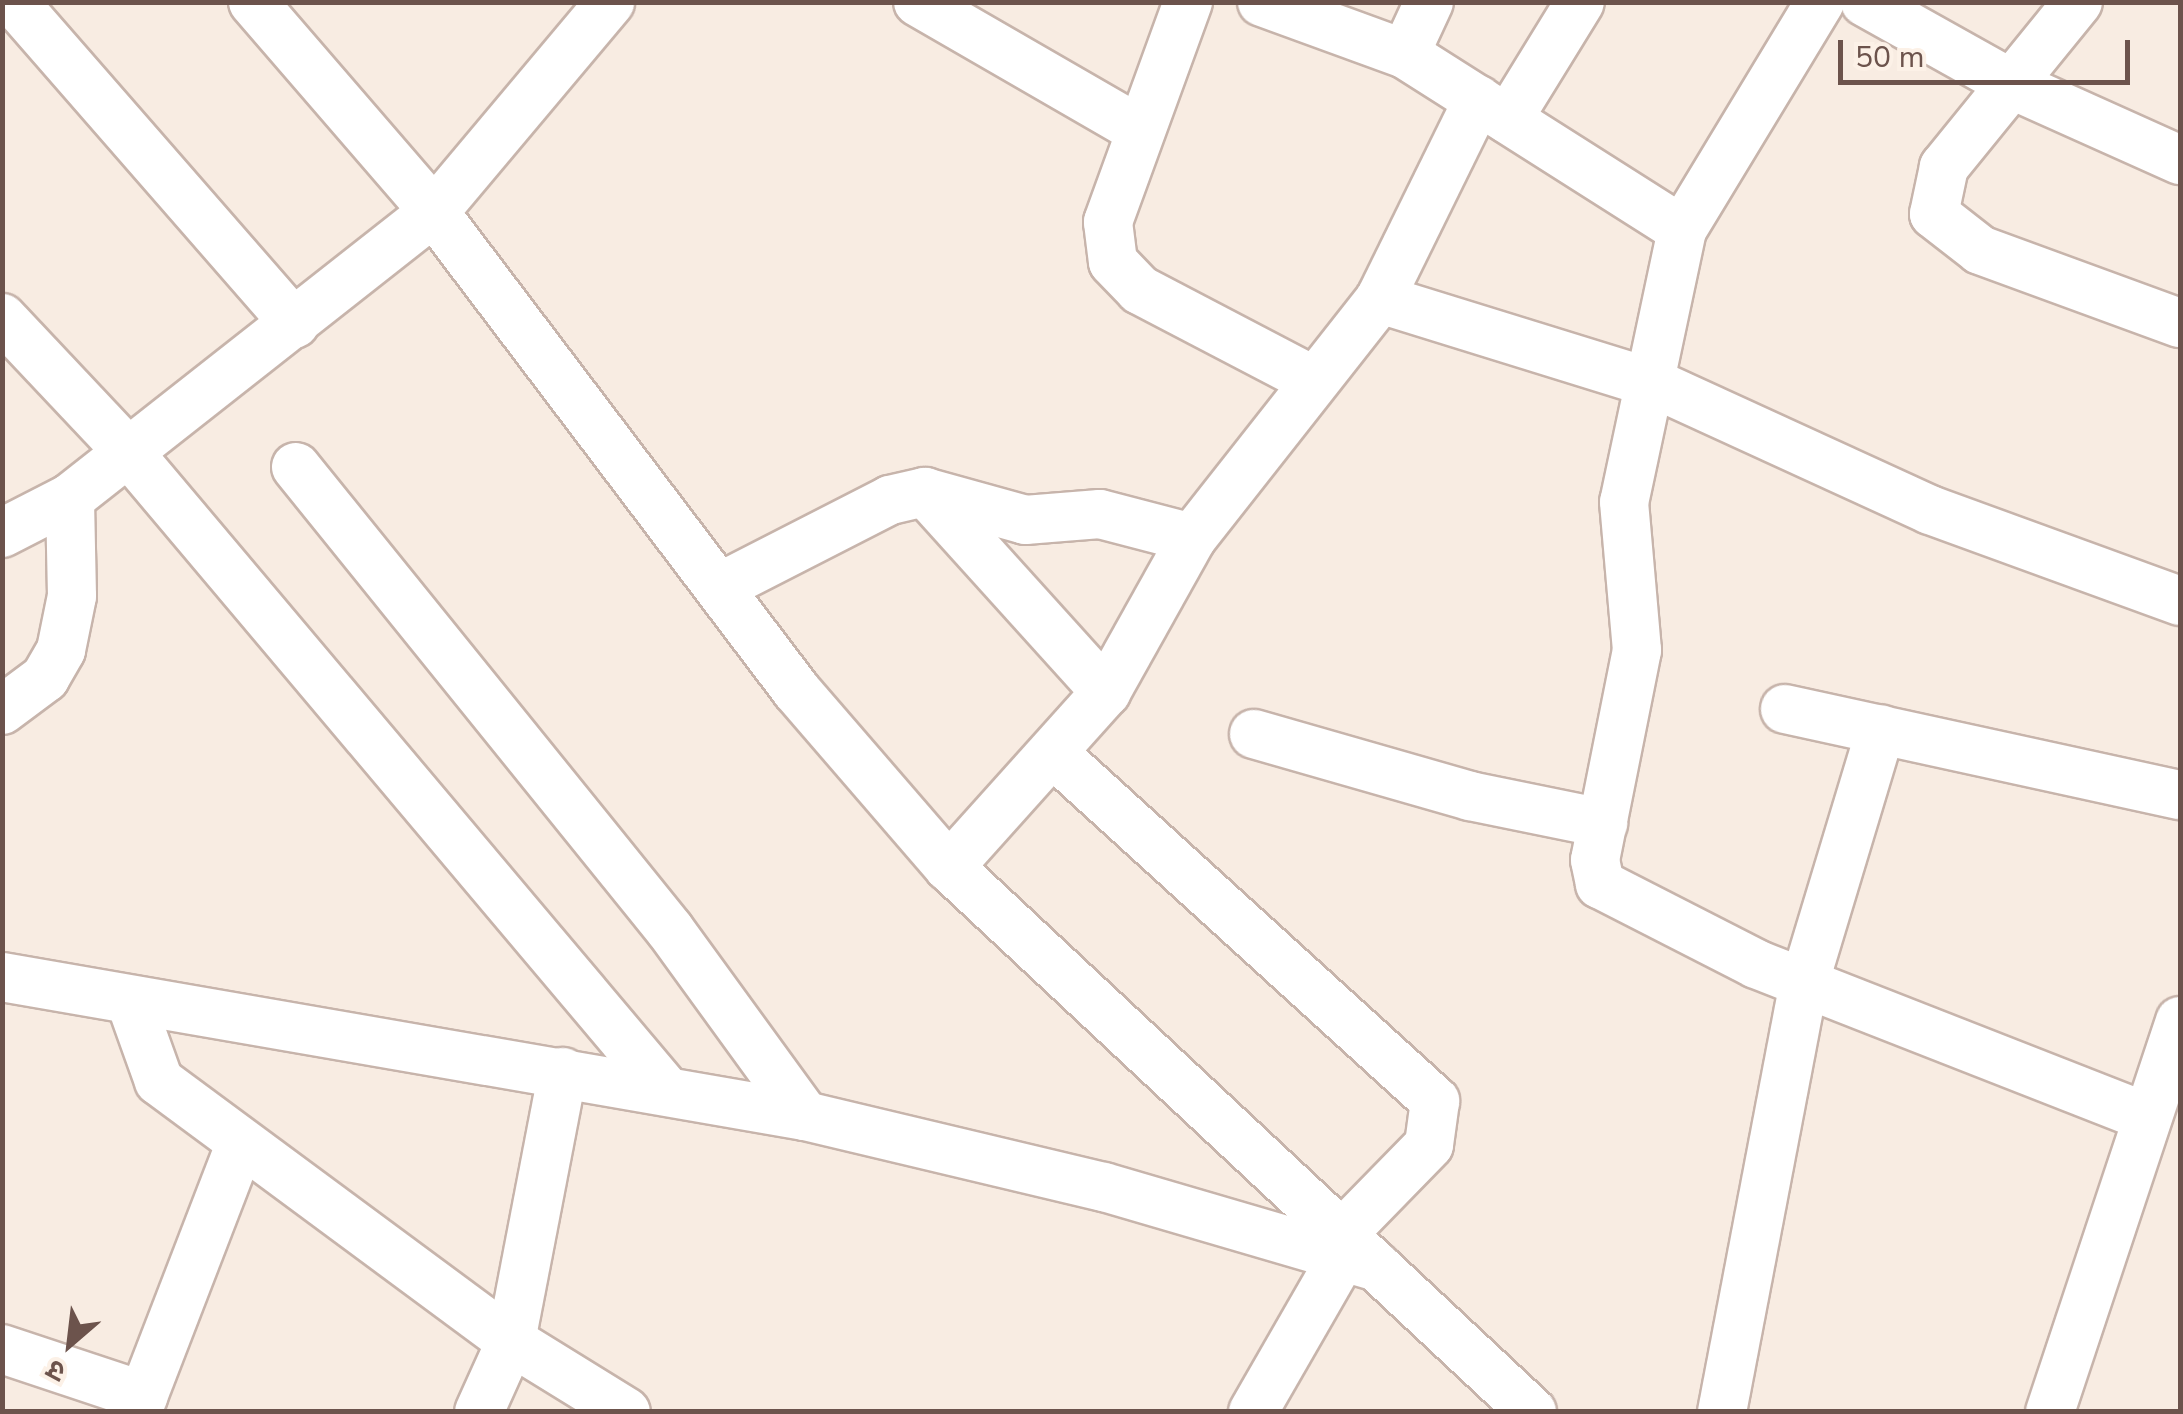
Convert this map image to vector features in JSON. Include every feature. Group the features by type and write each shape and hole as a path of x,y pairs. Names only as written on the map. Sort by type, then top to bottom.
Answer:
{"street":[{"path":"2,17 11,2 295,324"},
{"path":"253,2 434,212 720,587 949,866 1355,1252 1532,1412"},
{"path":"2,533 70,498 434,212 610,2"},
{"path":"918,2 1136,128"},
{"path":"1188,2 1136,128 1108,222 1114,262 1140,290 1312,380"},
{"path":"1262,2 1405,54 1682,230"},
{"path":"1405,54 1429,2"},
{"path":"949,866 1106,692 1192,538 1312,380 1380,300 1493,110 1580,2"},
{"path":"1820,2 1682,230 1655,384 1624,502 1637,650 1604,823 1600,884 1686,934 2147,1117"},
{"path":"1865,2 2015,86 2180,160"},
{"path":"2078,2 2015,86 1944,167 1934,214 1980,250 2180,323"},
{"path":"1380,300 1655,384 1930,510 2180,602"},
{"path":"2,318 129,453 665,1089"},
{"path":"296,466 670,930 806,1116"},
{"path":"720,587 890,500 925,492 1026,520 1100,514 1192,538"},
{"path":"925,492 1106,692"},
{"path":"2,710 45,678 61,650 72,596 70,498"},
{"path":"1785,709 2180,795"},
{"path":"1722,1412 1804,984 1881,729"},
{"path":"1254,734 1470,796 1604,823"},
{"path":"1053,753 1435,1101 1429,1146 1355,1252 1253,1412"},
{"path":"2,977 806,1116 1066,1177 1355,1252"},
{"path":"130,1000 160,1081 511,1341 626,1412"},
{"path":"2050,1412 2180,1021"},
{"path":"479,1412 511,1341 563,1072"},
{"path":"2,1348 140,1404 241,1144"}]}
